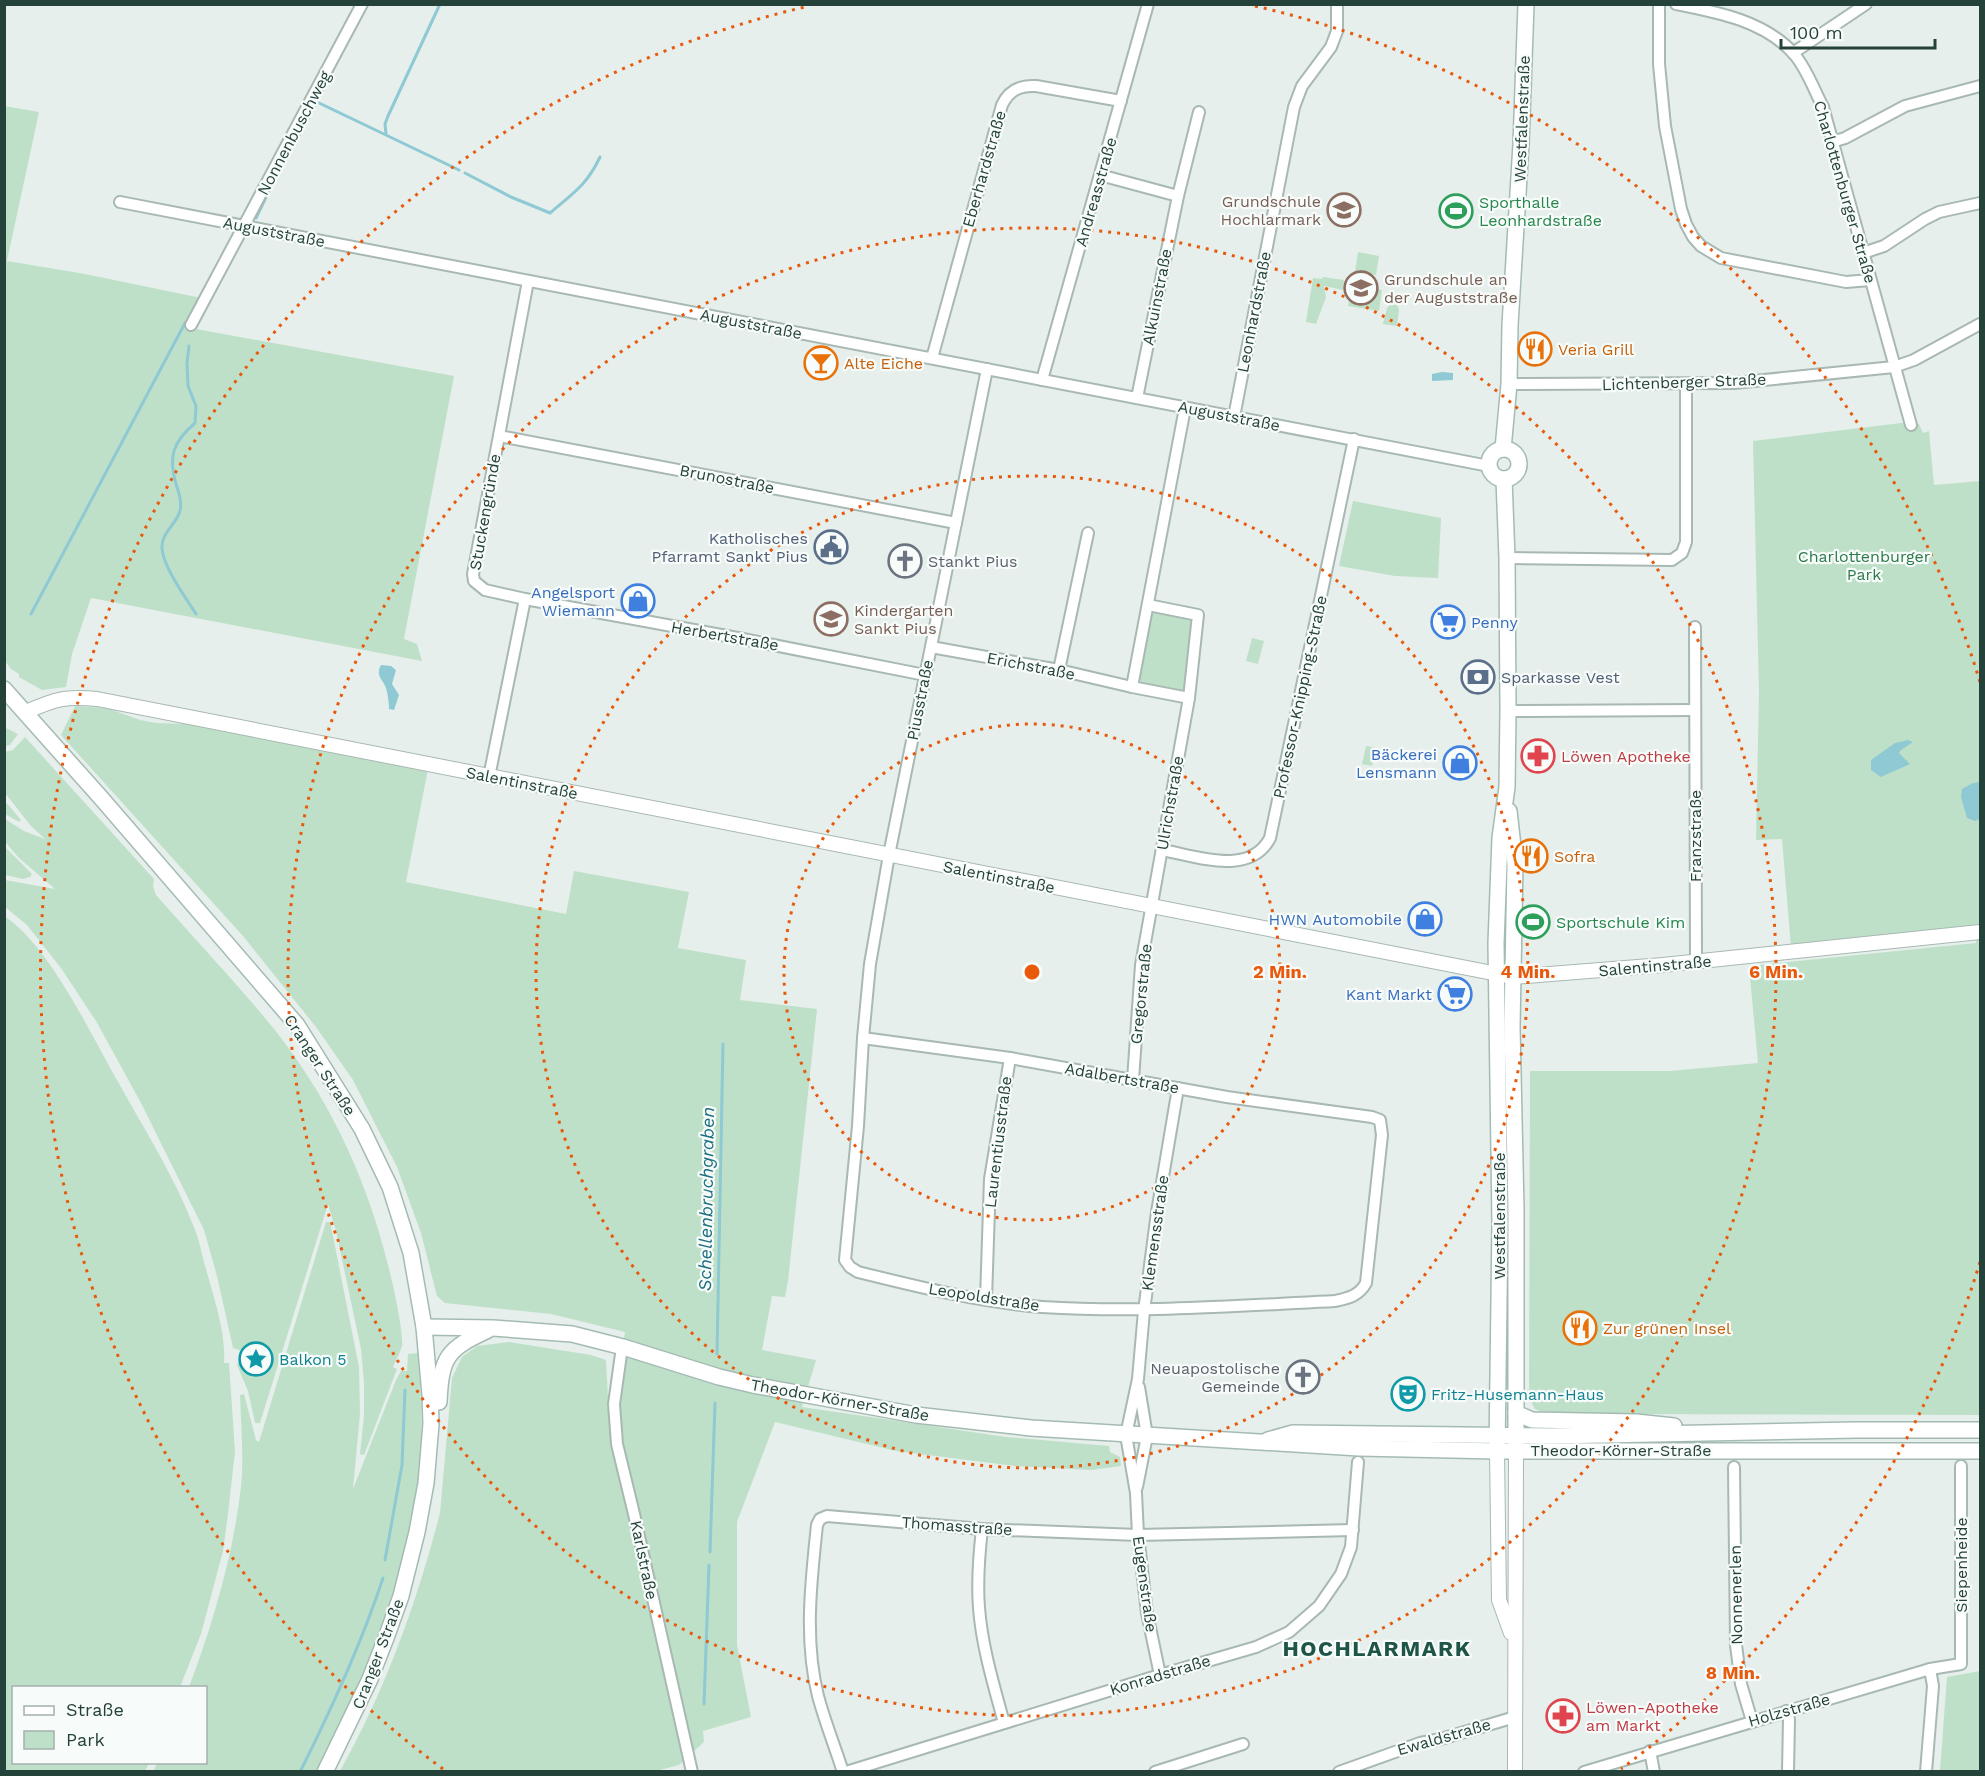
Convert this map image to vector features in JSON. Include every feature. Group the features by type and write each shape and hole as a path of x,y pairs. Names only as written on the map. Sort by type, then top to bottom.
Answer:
{"main road":[{"name":"Westfalenstraße","path":"1503,449 1509,384 1526,4"},
{"path":"1503,449 1515,455 1519,464 1516,473 1504,479 1496,477 1489,466 1492,454 1503,449"},
{"name":"Westfalenstraße","path":"1504,479 1507,558 1507,787 1515,864 1512,1027 1516,1210 1516,1444"},
{"name":"Cranger Straße","path":"4,689 297,1024 362,1129 390,1187 411,1253 424,1327 430,1395 426,1483 401,1596 370,1680 325,1772"},
{"name":"Westfalenstraße","path":"1497,1443 1500,1223 1497,974 1500,838 1507,787"},
{"name":"Theodor-Körner-Straße","path":"424,1327 493,1328 572,1334 724,1378 916,1415 1031,1428 1262,1441 1285,1445 1326,1447 1497,1443 1980,1450"},
{"name":"Cranger Straße","path":"417,1532 429,1511 436,1458 441,1370 456,1347 493,1328"},
{"name":"Theodor-Körner-Straße","path":"1516,1413 1532,1420 1636,1422 1725,1432"},
{"name":"Theodor-Körner-Straße","path":"1516,1444 1725,1432 1980,1430"}],"street":[{"name":"Nonnenbuschweg","path":"191,325 362,4"},
{"name":"Andreasstraße","path":"1042,380 1149,4"},
{"name":"Leonhardstraße","path":"1234,417 1294,107 1302,86 1331,47 1337,31 1337,4"},
{"path":"1659,4 1659,64 1665,126 1681,209 1693,237 1701,246 1721,258 1845,282 1870,280"},
{"name":"Charlottenburger Straße","path":"1676,4 1727,15 1774,37 1793,53 1807,76 1822,107 1911,425"},
{"path":"1793,53 1866,4"},
{"name":"Eberhardstraße","path":"932,358 1002,105 1007,94 1025,85 1121,101"},
{"path":"1832,142 1845,138 1905,106 1980,86"},
{"name":"Alkuinstraße","path":"1137,398 1178,196 1199,112"},
{"path":"1100,175 1178,196"},
{"name":"Auguststraße","path":"120,202 1489,466"},
{"path":"1863,253 1884,246 1924,219 1939,212 1980,203"},
{"name":"Stuckengründe","path":"525,599 485,590 474,581 473,574 528,281"},
{"name":"Lichtenberger Straße","path":"1509,384 1734,383 1894,367 1914,360 1980,324"},
{"name":"Piusstraße","path":"889,855 987,369"},
{"path":"1507,558 1672,560 1678,557 1686,542 1686,384"},
{"path":"1185,408 1132,687 1189,698"},
{"name":"Brunostraße","path":"499,436 956,523"},
{"name":"Professor-Knipping-Straße","path":"1162,850 1214,860 1245,860 1257,855 1270,838 1354,439"},
{"path":"1059,670 1088,533"},
{"path":"489,777 525,599"},
{"name":"Herbertstraße","path":"525,599 925,675"},
{"name":"Ulrichstraße","path":"1148,605 1198,615 1189,698 1152,908"},
{"name":"Franzstraße","path":"1695,627 1696,962"},
{"name":"Erichstraße","path":"931,647 1059,670 1132,687"},
{"name":"Salentinstraße","path":"26,712 60,698 97,699 1152,908 1513,977 1696,962 1980,932"},
{"path":"1508,711 1695,711"},
{"name":"Leopoldstraße","path":"889,855 870,964 858,1126 844,1250 845,1260 858,1272 948,1294 1040,1306 1144,1311 1335,1301 1349,1298 1361,1291 1366,1283 1383,1135 1380,1120"},
{"name":"Gregorstraße","path":"1133,1080 1141,965 1152,908"},
{"name":"Adalbertstraße","path":"863,1038 1010,1058 1178,1088 1380,1120"},
{"name":"Laurentiusstraße","path":"986,1299 990,1179 1010,1058"},
{"name":"Klemensstraße","path":"1126,1435 1138,1379 1157,1212 1178,1088"},
{"name":"Karlstraße","path":"622,1347 614,1404 617,1444 692,1772"},
{"name":"Klemensstraße","path":"1138,1379 1147,1436"},
{"name":"Eugenstraße","path":"1126,1435 1136,1493 1138,1535 1147,1613 1160,1675"},
{"name":"Eugenstraße","path":"1136,1493 1147,1436"},
{"name":"Westfalenstraße","path":"1497,1443 1499,1600 1514,1643"},
{"name":"Westfalenstraße","path":"1515,1772 1516,1444"},
{"name":"Konradstraße","path":"844,1772 1256,1647 1289,1632 1319,1606 1330,1593 1347,1561 1353,1530 1358,1462"},
{"name":"Siepenheide","path":"1961,1466 1961,1664"},
{"name":"Nonnenerlen","path":"1734,1467 1736,1645 1741,1684 1752,1721"},
{"name":"Thomasstraße","path":"844,1772 818,1696 811,1645 811,1589 817,1525 820,1519 826,1516 982,1529 1138,1535 1353,1530"},
{"path":"982,1529 978,1581 979,1610 989,1665 1004,1723"},
{"name":"Holzstraße","path":"1584,1772 1930,1669 1961,1664"},
{"path":"1926,1772 1933,1686 1930,1669"},
{"path":"1786,1711 1789,1719 1788,1772"},
{"name":"Ewaldstraße","path":"1339,1772 1420,1743 1515,1717"},
{"path":"1155,1772 1243,1744"},
{"path":"1650,1751 1654,1772"}],"green space":[{"path":"4,106 39,112 7,261 85,274 211,300 196,329 454,376 404,639 417,644 422,661 91,598 72,654 66,687 42,690 19,677 19,674 11,669 5,661"},
{"path":"1358,252 1379,256 1376,275 1355,271"},
{"path":"1323,277 1344,280 1343,290 1324,286 1326,297 1316,324 1306,322 1313,278 1322,279"},
{"path":"1352,285 1382,290 1379,311 1348,306"},
{"path":"1391,304 1397,305 1399,310 1397,326 1383,324 1387,308"},
{"name":"Charlottenburger Park","path":"1901,423 1919,424 1923,433 1929,431 1934,485 1980,481 1980,1415 1542,1412 1535,1409 1529,1398 1530,1071 1670,1071 1758,1063 1749,966 1976,943 1974,928 1791,947 1782,839 1756,840 1759,692 1753,441"},
{"path":"1353,501 1441,518 1438,578 1395,576 1339,566"},
{"path":"1155,612 1192,621 1185,690 1178,691 1142,684 1138,677 1150,616"},
{"path":"1252,638 1264,641 1258,664 1246,661"},
{"path":"75,706 107,708 140,720 188,724 428,769 406,882 566,914 574,871 689,892 678,948 746,960 740,1000 817,1009 788,1281 785,1297 772,1296 762,1350 816,1360 802,1407 1006,1437 1109,1446 1110,1452 1120,1457 1121,1466 1091,1470 1015,1466 896,1451 775,1422 737,1522 737,1645 751,1717 703,1731 704,1742 679,1765 656,1771 340,1771 385,1678 421,1580 440,1513 452,1378 462,1357 477,1346 509,1342 591,1355 606,1360 608,1397 614,1398 625,1332 551,1314 445,1303 437,1296 421,1233 397,1167 353,1080 316,1027 243,936 61,735"},
{"path":"4,727 18,734 10,745 5,746"},
{"path":"25,737 154,879 153,886 156,895 287,1045 341,1134 379,1231 395,1294 402,1340 401,1349 393,1367 397,1369 364,1455 360,1454 364,1415 361,1349 336,1231 328,1204 260,1423 255,1423 248,1391 237,1365 241,1363 241,1351 233,1348 204,1230 141,1103 96,1021 61,968 27,925 5,907 5,880 55,889 19,858 5,842 5,819 24,831 45,839 31,826 5,793 5,752 13,750"},
{"path":"1366,746 1376,748 1372,766 1362,764"},
{"path":"4,800 21,820 19,822 5,814"},
{"path":"5,847 32,874 30,877 23,879 5,875"},
{"path":"4,916 21,929 37,947 67,991 169,1172 187,1210 198,1239 216,1304 224,1363 229,1363 235,1451 223,1551 201,1634 180,1686 12,1686 12,1764 148,1764 145,1771 5,1771"},
{"path":"326,1222 330,1222 359,1367 360,1414 353,1489 396,1380 401,1371 407,1371 408,1354 418,1353 422,1425 416,1504 411,1532 389,1613 351,1705 318,1771 153,1772 157,1764 207,1764 207,1686 189,1686 221,1589 233,1538 241,1487 240,1395 244,1394 256,1440 259,1442"},
{"path":"1980,1671 1980,1771 1940,1771 1947,1677"}],"water":[{"path":"1453,373 1453,380 1432,381 1432,374"},
{"path":"381,665 391,666 396,670 392,684 399,695 394,710 389,709 386,688 379,675"},
{"path":"1908,740 1913,742 1899,753 1910,764 1881,777 1871,770 1871,760 1895,743"},
{"path":"1980,782 1980,819 1975,821 1967,818 1961,797 1962,789"}],"waterway":[{"path":"386,134 385,124 388,116 440,4"},
{"path":"299,135 317,102 459,170"},
{"path":"272,185 294,144"},
{"path":"465,173 511,197 550,213 585,182 600,157"},
{"path":"256,218 268,193"},
{"path":"31,614 185,323"},
{"path":"189,346 188,386 196,406 195,423 177,443 174,450 172,465 181,508 164,538 162,548 166,564 196,614"},
{"name":"Schellenbruchgraben","path":"717,1354 723,1044"},
{"path":"385,1560 402,1465 405,1390"},
{"name":"Schellenbruchgraben","path":"710,1552 715,1403"},
{"name":"Schellenbruchgraben","path":"704,1704 709,1565"},
{"path":"300,1772 345,1676 383,1578"}],"place":[{"name":"Grundschule Hochlarmark","path":"1344,210"},
{"name":"Sporthalle Leonhardstraße","path":"1456,211"},
{"name":"Grundschule an der Auguststraße","path":"1361,288"},
{"name":"Veria Grill","path":"1535,349"},
{"name":"Alte Eiche","path":"821,363"},
{"name":"Katholisches Pfarramt Sankt Pius","path":"831,547"},
{"name":"Stankt Pius","path":"905,561"},
{"name":"Angelsport Wiemann","path":"638,601"},
{"name":"Kindergarten Sankt Pius","path":"831,619"},
{"name":"Penny","path":"1448,622"},
{"name":"Sparkasse Vest","path":"1478,677"},
{"name":"Löwen Apotheke","path":"1538,756"},
{"name":"Bäckerei Lensmann","path":"1460,763"},
{"name":"Sofra","path":"1531,856"},
{"name":"HWN Automobile","path":"1425,919"},
{"name":"Sportschule Kim","path":"1533,922"},
{"name":"Kant Markt","path":"1455,994"},
{"name":"Zur grünen Insel","path":"1580,1328"},
{"name":"Balkon 5","path":"256,1359"},
{"name":"Neuapostolische Gemeinde","path":"1303,1377"},
{"name":"Fritz-Husemann-Haus","path":"1408,1394"},
{"name":"Löwen-Apotheke am Markt","path":"1563,1716"}],"district":[{"name":"HOCHLARMARK","path":"1377,1648"}]}
